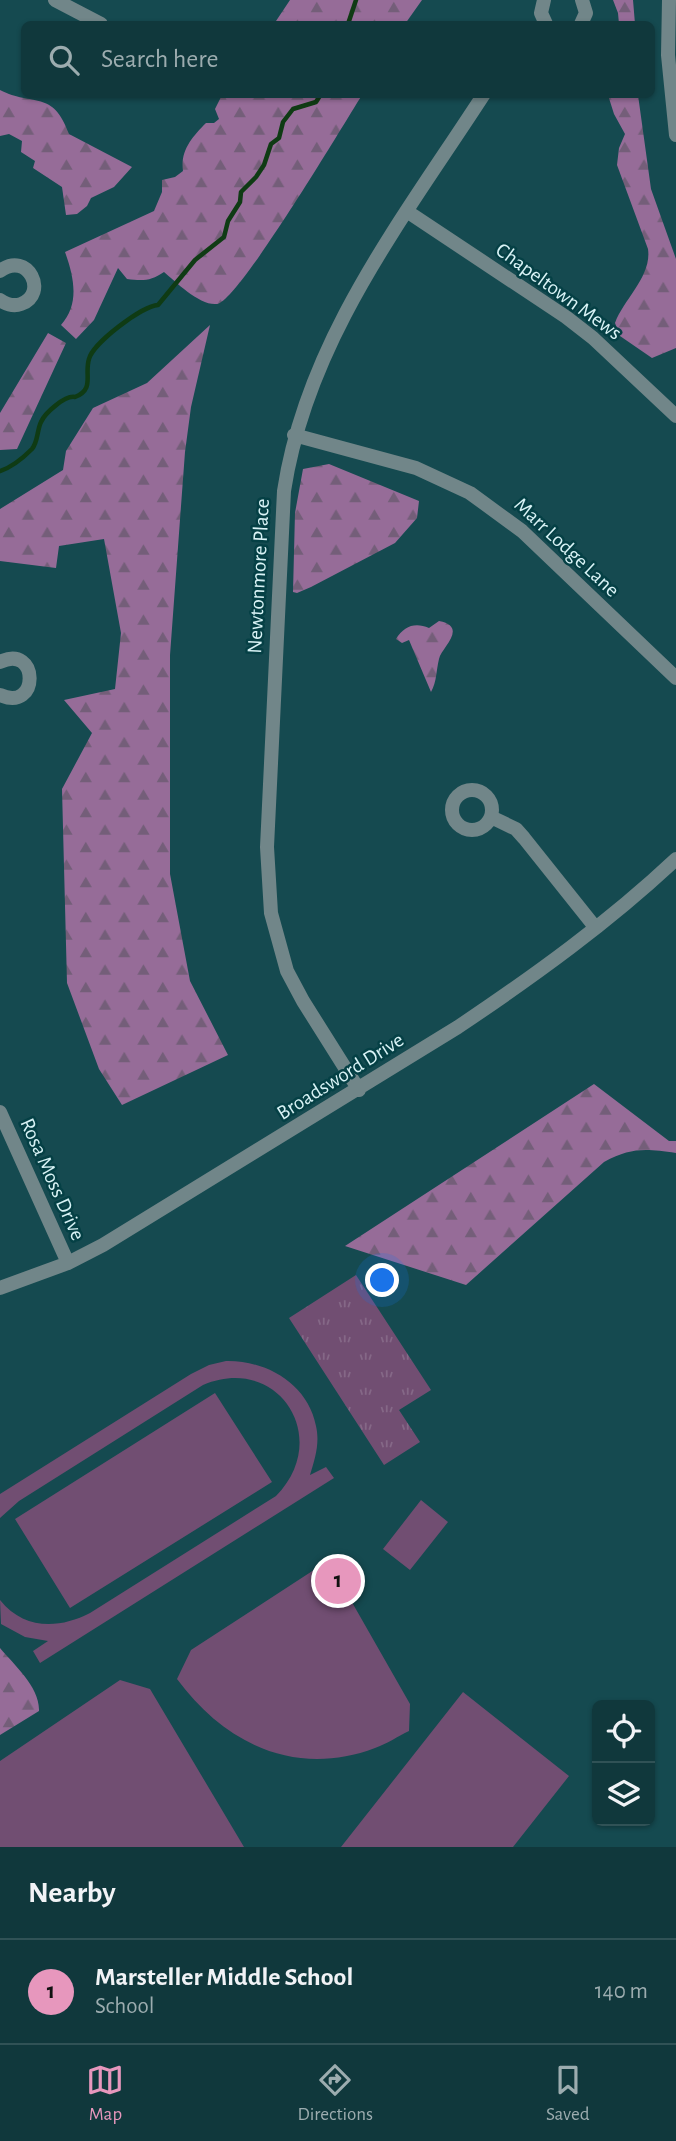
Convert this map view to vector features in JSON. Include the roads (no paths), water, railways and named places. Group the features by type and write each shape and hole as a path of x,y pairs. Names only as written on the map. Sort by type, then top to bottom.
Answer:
{"street":[{"path":"55,0 95,21"},
{"path":"544,0 541,13 544,21"},
{"path":"582,0 586,13 582,21"},
{"path":"669,0 668,55 676,135"},
{"name":"Newtonmore Place","path":"359,1090 287,971 271,913 267,847 284,491 294,435 312,381 333,334 356,291 481,98"},
{"name":"Chapeltown Mews","path":"408,212 566,317 676,416"},
{"path":"0,300 10,305 22,304 31,296 34,286 32,275 24,267 13,265 1,268"},
{"name":"Marr Lodge Lane","path":"294,435 416,468 470,493 522,531 676,678"},
{"path":"0,662 6,659 18,660 27,667 31,678 27,690 18,696 0,695"},
{"path":"491,817 516,829 595,927"},
{"name":"Broadsword Drive","path":"0,1287 68,1263 141,1223 359,1090 514,989 595,927 676,859"},
{"name":"Rosa Moss Drive","path":"0,1112 68,1263"}],"waterway":[{"path":"349,21 356,0"},
{"path":"0,471 13,465 32,449 41,422 51,410 85,390 89,359 99,344 130,318 158,305 195,260 224,237 228,221 240,202 241,192 264,165 271,144 279,138 283,122 293,109 316,102 318,98"}],"place":[{"name":"Marsteller Middle School","path":"338,1581"}]}
